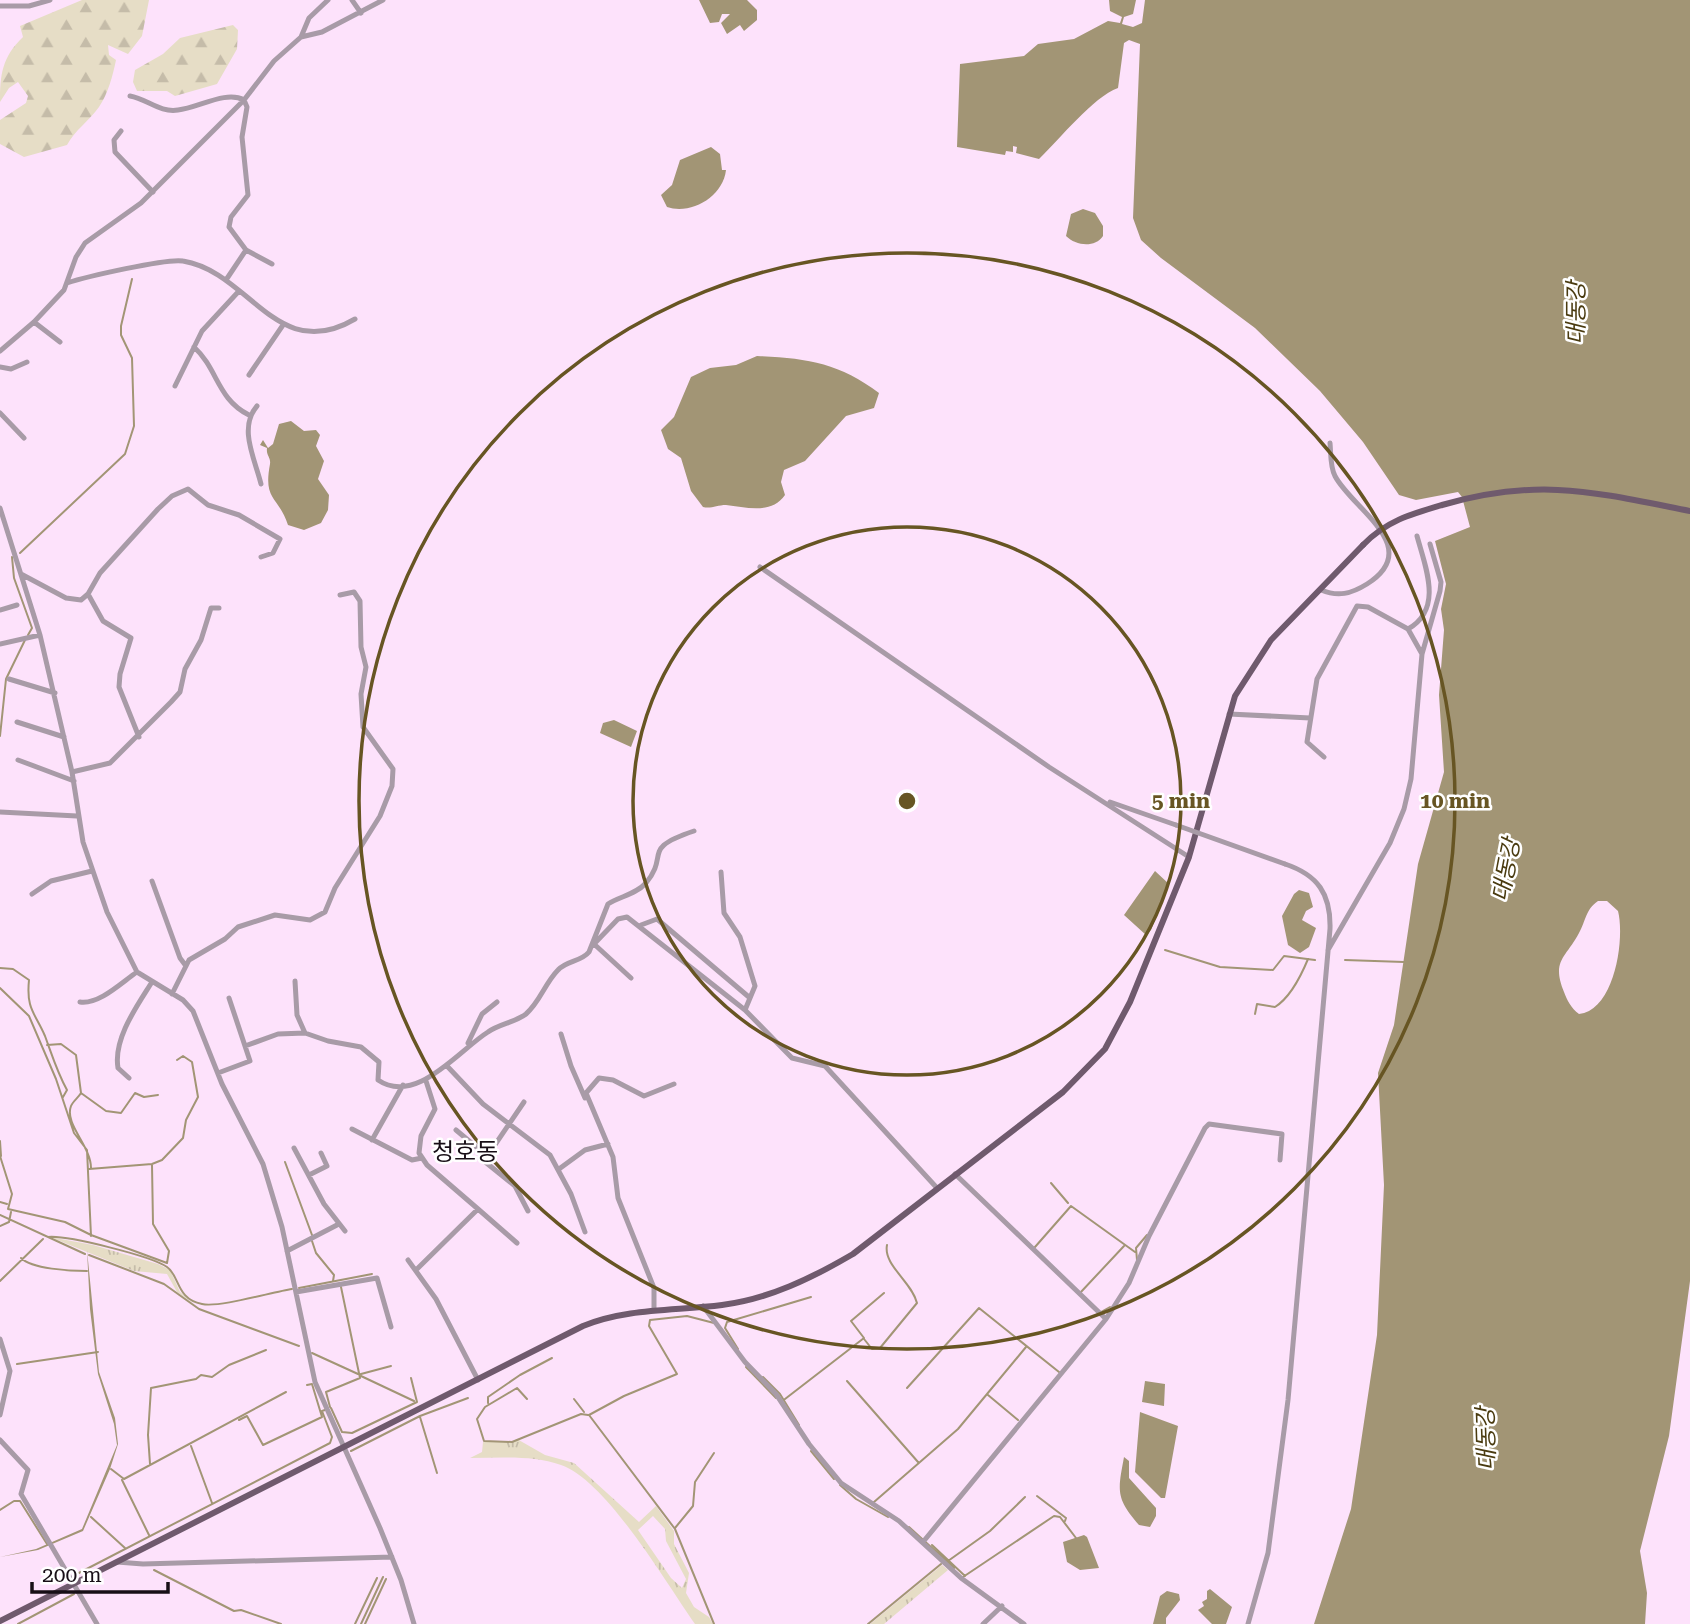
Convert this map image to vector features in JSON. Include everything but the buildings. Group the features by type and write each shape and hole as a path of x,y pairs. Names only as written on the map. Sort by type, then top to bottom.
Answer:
{"main road":[{"path":"0,1621 583,1326 615,1316 751,1299 781,1290 825,1271 853,1254 1063,1092 1105,1049 1130,1002 1189,857 1228,714 1254,662 1271,640 1363,545 1397,519 1468,497 1525,488 1578,490 1690,511"}],"street":[{"path":"0,6 29,6 50,0"},
{"path":"0,351 34,323 67,283 85,243 153,192 244,100 274,61 300,37 309,18 328,0"},
{"path":"352,0 361,13"},
{"path":"300,37 310,37 383,0"},
{"path":"130,96 155,107 176,111 231,97 244,100"},
{"path":"244,100 247,107 242,136 248,195 229,222 232,234 246,250 272,264"},
{"path":"121,131 114,140 116,152 153,192"},
{"path":"226,280 246,250"},
{"path":"67,283 173,260 195,264 226,280 283,325 299,330 323,330 339,328 355,319"},
{"path":"175,386 206,325 239,291"},
{"path":"34,323 60,342"},
{"path":"249,375 283,325"},
{"path":"194,347 202,354 230,403 249,415"},
{"path":"0,368 11,369 27,362"},
{"path":"257,406 249,415 248,438 261,484"},
{"path":"0,413 24,439"},
{"path":"1321,590 1331,594 1349,593 1381,572 1387,564 1387,541 1378,525 1335,475 1330,443"},
{"path":"21,574 70,600 81,600 89,594 100,573 158,509 179,492 188,489 208,505 239,514 268,527 281,539 281,544 273,553 261,557"},
{"path":"0,508 40,635 55,693 74,781 77,816 92,871 108,914 137,971 172,994 193,1012 218,1073 263,1164 287,1251 312,1372 342,1447 392,1557 414,1624"},
{"path":"1408,629 1421,617 1430,594 1417,536"},
{"path":"1326,952 1390,844 1404,809 1411,779 1422,654 1441,582 1430,544"},
{"path":"760,567 987,726 1189,857"},
{"path":"172,994 186,966 196,954 225,939 238,927 275,915 310,920 319,916 329,904 335,888 386,803 393,769 368,737 362,720 361,694 366,667 360,640 360,601 354,592 340,595"},
{"path":"1349,593 1357,606"},
{"path":"89,594 103,621 131,638 120,674 119,687 139,737"},
{"path":"0,610 18,605"},
{"path":"1357,606 1368,607 1408,629 1422,654"},
{"path":"1324,757 1307,742 1317,679 1357,606"},
{"path":"72,772 110,763 139,737 180,692 188,663 201,640 207,612 211,608 219,608"},
{"path":"0,644 40,635"},
{"path":"9,679 55,693"},
{"path":"1228,714 1310,718"},
{"path":"17,722 64,737"},
{"path":"18,760 74,781"},
{"path":"1100,799 1285,864 1316,879 1327,896 1330,916 1288,1400 1268,1553 1248,1624"},
{"path":"0,812 77,816"},
{"path":"594,944 608,904 634,893 644,885 664,842 694,831"},
{"path":"87,855 95,853"},
{"path":"32,894 55,880 92,871"},
{"path":"721,872 724,913 740,937 755,986 745,1010"},
{"path":"152,881 180,958 186,966"},
{"path":"98,913 108,914"},
{"path":"245,1046 278,1034 305,1033 366,1050 379,1062 378,1080 389,1085 426,1081 447,1066 467,1045 500,1024 528,1012 558,969 586,956 618,919 631,917 687,967 745,1010 792,1058 825,1066 937,1188"},
{"path":"641,925 657,919 750,998"},
{"path":"594,944 631,978"},
{"path":"80,1002 88,1003 97,999 137,971"},
{"path":"295,981 297,1015 305,1033"},
{"path":"117,1078 118,1052 128,1025 152,982"},
{"path":"218,1073 250,1061 229,998"},
{"path":"467,1045 482,1014 497,1002"},
{"path":"561,1034 570,1066 601,1122 616,1167 618,1198 654,1288 654,1310"},
{"path":"447,1066 474,1096 509,1125 544,1148 559,1169 583,1220 585,1232"},
{"path":"118,1068 129,1078"},
{"path":"587,1101 586,1093 599,1078 606,1077 644,1097 674,1084"},
{"path":"426,1081 435,1109 421,1136 422,1158 517,1243"},
{"path":"372,1140 403,1085"},
{"path":"524,1102 487,1156 486,1164 515,1186 528,1211"},
{"path":"923,1542 1106,1319 1129,1283 1149,1236 1209,1124 1282,1134 1280,1160"},
{"path":"352,1129 412,1160 422,1158"},
{"path":"456,1130 487,1156"},
{"path":"559,1169 585,1150 608,1144"},
{"path":"294,1148 337,1225 345,1231"},
{"path":"309,1175 327,1166 321,1153"},
{"path":"955,1174 1106,1319"},
{"path":"416,1270 478,1209"},
{"path":"287,1251 337,1225"},
{"path":"408,1259 442,1310 478,1380"},
{"path":"296,1292 377,1278 391,1326"},
{"path":"703,1306 745,1362 776,1394 809,1444 841,1483 899,1521 961,1578 1024,1624"},
{"path":"0,1339 9,1371 0,1415"},
{"path":"0,1440 28,1470 21,1494 97,1624"},
{"path":"117,1562 392,1557"},
{"path":"983,1624 1002,1606"}],"green space":[{"path":"82,0 149,0 142,36 128,54 108,45 109,55 116,60 108,90 99,107 67,145 24,157 0,144 0,120 26,103 28,96 18,82 9,88 0,102 6,59 23,37 20,26"},
{"path":"233,25 238,30 237,49 217,84 175,96 167,91 137,91 133,82 135,70 163,54 180,38"},
{"path":"50,1237 93,1245 158,1264 170,1270 180,1292 195,1305 177,1292 167,1274 134,1271"},
{"path":"517,1439 545,1455 574,1463 639,1522 656,1506 674,1531 674,1544 689,1573 686,1593 694,1607 709,1617 713,1624 695,1624 634,1535 597,1491 579,1475 561,1465 539,1460 470,1458 482,1452 483,1442 512,1442","holes":["653,1516 665,1529 666,1541 686,1579 682,1588 671,1578 638,1530"]},
{"path":"942,1565 948,1570 884,1624 870,1624"}],"water":[{"path":"699,0 747,0 757,10 757,20 744,31 740,25 727,34 721,23 730,14 722,14 719,22 710,23"},
{"name":"대동강","path":"1109,0 1136,0 1133,14 1124,17 1122,24 1133,27 1142,23 1145,0 1690,0 1690,1281 1669,1436 1640,1551 1647,1593 1645,1624 1314,1624 1351,1509 1377,1335 1384,1185 1378,1073 1394,1025 1418,864 1444,772 1439,695 1444,630 1441,609 1446,584 1435,541 1470,527 1462,497 1458,492 1416,500 1399,495 1363,442 1320,391 1255,328 1141,240 1133,218 1140,44 1129,40 1124,43 1118,88 1098,100 1039,159 1016,153 1017,147 1013,146 1013,152 1006,151 1005,155 957,147 960,64 1024,56 1038,44 1074,39 1108,21 1120,23 1122,17 1110,11","holes":["1598,901 1607,901 1618,911 1620,923 1615,971 1601,1000 1591,1010 1579,1014 1565,995 1560,981 1560,966 1591,908"]},
{"path":"711,147 720,154 722,170 726,170 719,188 704,202 695,206 676,209 667,207 661,195 672,185 680,160"},
{"path":"1083,209 1095,213 1103,226 1103,236 1090,244 1075,242 1066,236 1071,214"},
{"path":"757,356 792,358 822,364 850,375 879,393 874,408 846,416 805,461 784,470 781,482 785,495 773,505 758,508 726,505 703,507 691,491 681,458 668,449 661,430 674,417 691,377 710,368 736,365"},
{"path":"291,421 304,431 316,430 320,435 316,446 324,461 318,479 329,495 328,510 321,523 304,530 288,525 270,492 270,462 267,448 260,445 263,440 268,448 273,444 279,424"},
{"path":"614,720 637,731 631,747 600,733 603,723"},
{"path":"1155,871 1169,884 1151,930 1146,935 1124,915"},
{"path":"1299,890 1309,893 1313,907 1306,911 1302,920 1316,928 1309,947 1300,953 1288,945 1282,916"},
{"path":"87,1250 99,1372 115,1418 118,1444 83,1531 38,1550 0,1557 36,1549 82,1529 117,1445 114,1424 98,1374 90,1309"},
{"path":"1145,1381 1165,1384 1164,1406 1142,1402"},
{"path":"1140,1412 1178,1426 1165,1498 1161,1498 1135,1472"},
{"path":"1124,1457 1129,1461 1129,1478 1156,1508 1156,1516 1150,1527 1139,1525 1122,1500 1120,1478"},
{"path":"1084,1535 1099,1568 1080,1570 1067,1562 1063,1542"},
{"path":"1210,1589 1232,1607 1226,1624 1212,1624 1198,1610 1204,1606 1202,1602 1207,1599 1207,1591"},
{"path":"1167,1591 1179,1594 1180,1600 1166,1618 1166,1624 1153,1624 1160,1596"}],"waterway":[{"path":"20,553 125,454 134,426 132,358 121,335 121,326 132,279"},
{"path":"12,557 14,578 32,628 28,635"},
{"path":"0,736 6,679 25,640"},
{"path":"1165,950 1220,967 1273,970 1284,956 1315,960"},
{"path":"1255,1014 1257,1004 1275,1007 1286,998 1308,959"},
{"path":"1345,960 1404,962"},
{"path":"0,968 13,969 29,980 32,1010 67,1090 63,1097"},
{"path":"0,988 29,1016 56,1079 74,1133 87,1150 91,1236"},
{"path":"47,1045 61,1044 76,1055 81,1093 106,1111 121,1113 135,1093 144,1097 158,1095"},
{"path":"89,1169 152,1164 162,1160 183,1138 186,1120 198,1097 192,1062 183,1056 177,1060"},
{"path":"81,1093 72,1104 70,1113 91,1168"},
{"path":"0,1141 1,1156"},
{"path":"0,1156 12,1194 8,1209 65,1222 91,1235 167,1263"},
{"path":"285,1162 312,1235"},
{"path":"152,1165 153,1224 169,1251 167,1263"},
{"path":"1051,1183 1068,1203"},
{"path":"0,1202 7,1204"},
{"path":"1035,1247 1071,1206 1135,1252"},
{"path":"0,1226 9,1222 11,1212"},
{"path":"0,1215 85,1254"},
{"path":"1137,1260 1136,1248 1147,1235"},
{"path":"48,1237 90,1243 158,1262 171,1271 187,1297 202,1304 233,1302 292,1289"},
{"path":"0,1281 43,1239"},
{"path":"312,1241 316,1253 334,1275 333,1281"},
{"path":"864,1339 872,1349 880,1348 917,1303 910,1288 889,1260 887,1245"},
{"path":"1080,1293 1124,1246"},
{"path":"89,1255 164,1284 199,1309 299,1346"},
{"path":"21,1258 42,1267 87,1271"},
{"path":"299,1288 372,1274"},
{"path":"330,1407 326,1392 360,1378 341,1287"},
{"path":"785,1399 864,1338 851,1321 884,1293"},
{"path":"738,1349 725,1328 727,1322 811,1297"},
{"path":"1101,1312 1110,1307"},
{"path":"907,1388 979,1308 1059,1372"},
{"path":"714,1323 687,1316 650,1320 649,1326 677,1374 624,1396 589,1415 675,1529 714,1624"},
{"path":"874,1502 958,1429 1026,1347"},
{"path":"150,1464 148,1435 151,1388 196,1379 201,1375 212,1377 229,1365 266,1350"},
{"path":"17,1364 98,1352"},
{"path":"312,1353 358,1374"},
{"path":"488,1403 488,1397 520,1375 552,1358"},
{"path":"361,1374 391,1366"},
{"path":"746,1367 776,1398"},
{"path":"361,1376 414,1401"},
{"path":"763,1377 780,1394 799,1425"},
{"path":"331,1408 342,1432 352,1433 417,1402 411,1378"},
{"path":"847,1381 918,1462"},
{"path":"239,1420 247,1416 263,1445 322,1417 312,1384 307,1385"},
{"path":"527,1399 517,1388 485,1407 477,1419 484,1441 512,1442 581,1414 588,1415"},
{"path":"111,1469 124,1479 286,1392"},
{"path":"988,1395 1018,1420"},
{"path":"351,1451 420,1416 468,1398"},
{"path":"574,1399 584,1412"},
{"path":"73,1576 330,1443 332,1437 322,1411 325,1410"},
{"path":"420,1417 437,1473"},
{"path":"191,1446 212,1503"},
{"path":"811,1451 834,1479"},
{"path":"675,1528 693,1506 695,1482 714,1453"},
{"path":"122,1480 149,1535"},
{"path":"840,1485 856,1499 888,1517"},
{"path":"1037,1496 1066,1518 1065,1521"},
{"path":"948,1561 990,1531 1025,1497"},
{"path":"0,1510 14,1501 20,1501 47,1544"},
{"path":"963,1577 1054,1516 1060,1517 1076,1538"},
{"path":"91,1517 125,1548"},
{"path":"909,1527 954,1568"},
{"path":"932,1545 965,1576"},
{"path":"868,1624 941,1564"},
{"path":"154,1570 234,1611 241,1610 281,1624"},
{"path":"361,1624 383,1577"},
{"path":"355,1624 377,1578"},
{"path":"365,1624 386,1579"},
{"path":"18,1624 74,1594"}],"district":[{"name":"청호동","path":"465,1152"}]}
